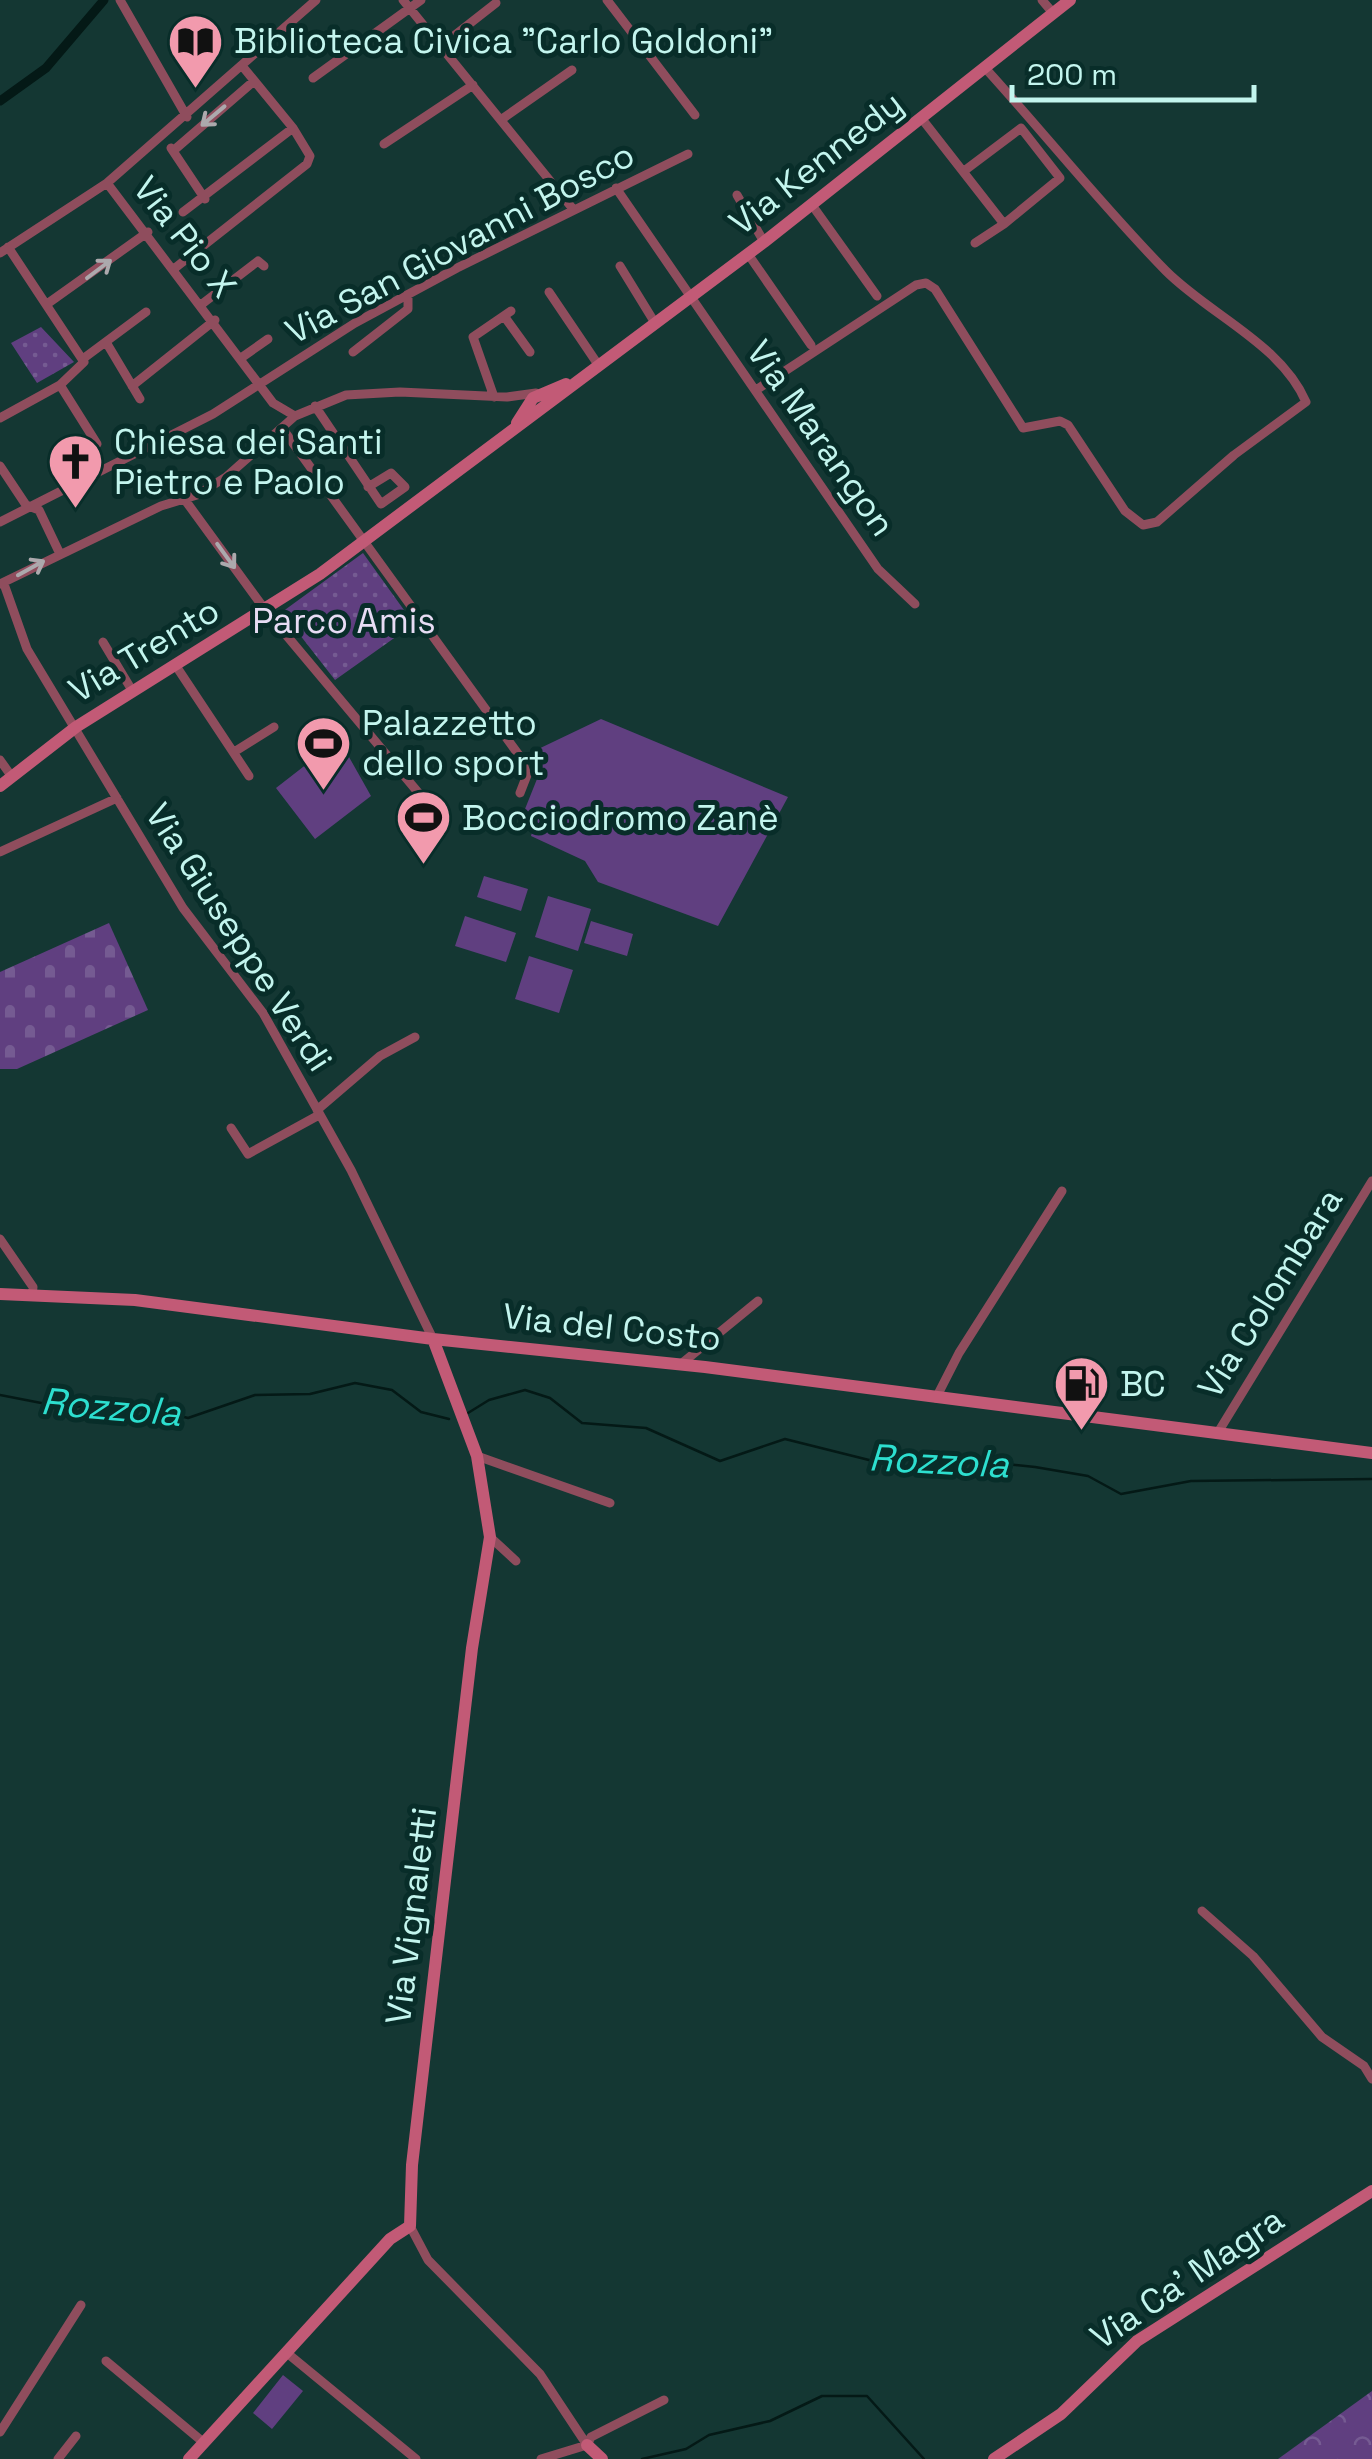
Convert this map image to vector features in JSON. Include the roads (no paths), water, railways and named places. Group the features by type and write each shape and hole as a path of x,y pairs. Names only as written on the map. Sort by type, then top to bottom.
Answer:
{"street":[{"path":"120,0 187,117"},
{"path":"84,358 4,250 108,182 243,68 316,0"},
{"path":"313,78 406,4 421,0"},
{"path":"607,0 696,116"},
{"path":"1042,0 1053,13"},
{"name":"Via Kennedy","path":"550,397 597,368 764,242 1070,0"},
{"path":"441,46 496,3"},
{"path":"406,4 573,210"},
{"path":"175,268 307,164 308,148 243,68"},
{"path":"756,390 916,285 932,285 1023,428 1060,421 1068,425 1125,511 1143,526 1157,522 1234,455 1306,402 1299,385 1262,348 1168,273 986,68"},
{"path":"502,119 572,70"},
{"path":"173,151 254,81"},
{"path":"384,144 472,84"},
{"path":"922,120 1004,224"},
{"path":"183,212 206,199 293,128"},
{"path":"964,171 1021,128 1060,178 975,243"},
{"path":"162,138 206,199"},
{"name":"Via San Giovanni Bosco","path":"0,522 260,386 355,323 688,154"},
{"name":"Via Pio X","path":"108,182 280,411"},
{"name":"Via Marangon","path":"616,188 878,569 915,604"},
{"path":"736,195 764,242"},
{"path":"812,205 877,296"},
{"path":"47,304 148,232"},
{"path":"748,254 811,346"},
{"path":"202,304 258,261 264,266"},
{"path":"620,266 655,323"},
{"path":"550,292 597,368"},
{"path":"353,352 408,310 408,295"},
{"path":"1,418 81,370 84,358 146,312"},
{"path":"494,396 473,338 508,313 530,352"},
{"path":"132,386 215,320"},
{"path":"241,358 268,340"},
{"path":"106,342 140,398"},
{"path":"60,385 97,444"},
{"path":"2,584 161,506 185,500 226,477 295,416 315,406 368,393 550,397"},
{"path":"508,397 531,409"},
{"name":"Via Trento","path":"0,786 76,727 266,611 362,544 550,397"},
{"path":"315,406 381,504 405,487"},
{"path":"268,438 280,411 295,416"},
{"path":"282,428 362,544 521,758 527,775 520,793"},
{"path":"0,466 26,504 40,510 60,554"},
{"path":"368,487 391,473 414,502"},
{"path":"185,500 266,611 432,809"},
{"name":"Via Giuseppe Verdi","path":"2,584 26,649 184,910 262,1013 318,1112 433,1340"},
{"path":"104,642 134,692"},
{"path":"176,666 249,776"},
{"path":"234,752 274,727"},
{"path":"0,760 12,776"},
{"path":"0,852 117,798"},
{"path":"231,1128 248,1154 318,1112 380,1056 415,1037"},
{"name":"Via Colombara","path":"1217,1434 1372,1181"},
{"path":"936,1398 959,1353 1062,1192"},
{"path":"0,1239 29,1280 32,1295"},
{"name":"Via del Costo","path":"0,1294 135,1300 433,1340 681,1364 1372,1453"},
{"path":"681,1364 758,1300"},
{"name":"Via Vignaletti","path":"410,2226 409,2193 472,1648 490,1537 476,1456 433,1340"},
{"path":"476,1456 610,1503"},
{"path":"490,1537 516,1561"},
{"path":"1202,1911 1253,1956 1322,2037 1364,2066 1372,2079"},
{"name":"Via Ca' Magra","path":"994,2459 1061,2414 1136,2341 1372,2191"},
{"path":"189,2459 390,2239 410,2226 428,2260 540,2374 587,2445 602,2459"},
{"path":"0,2432 82,2305"},
{"path":"287,2353 416,2459"},
{"path":"106,2362 203,2442"},
{"path":"541,2459 587,2445 591,2437 664,2400"},
{"path":"58,2459 76,2436"}],"waterway":[{"path":"0,101 46,68 104,0"},
{"name":"Rozzola","path":"0,1395 67,1408 101,1403 148,1408 188,1418 255,1395 310,1394 355,1383 392,1390 421,1412 449,1419"},
{"name":"Rozzola","path":"468,1413 489,1400 525,1390 550,1398 582,1423 646,1428 720,1461 785,1439 873,1461 946,1458 1035,1467 1088,1476 1121,1494 1191,1481 1372,1479"},
{"path":"642,2459 686,2449 709,2435 770,2421 822,2396 867,2396 924,2459"}],"place":[{"name":"Biblioteca Civica \"Carlo Goldoni\"","path":"195,90"},
{"name":"Chiesa dei Santi Pietro e Paolo","path":"75,511"},
{"name":"Palazzetto dello sport","path":"323,792"},
{"name":"Bocciodromo Zanè","path":"423,867"},
{"name":"BC","path":"1081,1433"}],"park label":[{"name":"Parco Amis","path":"344,621"}]}
